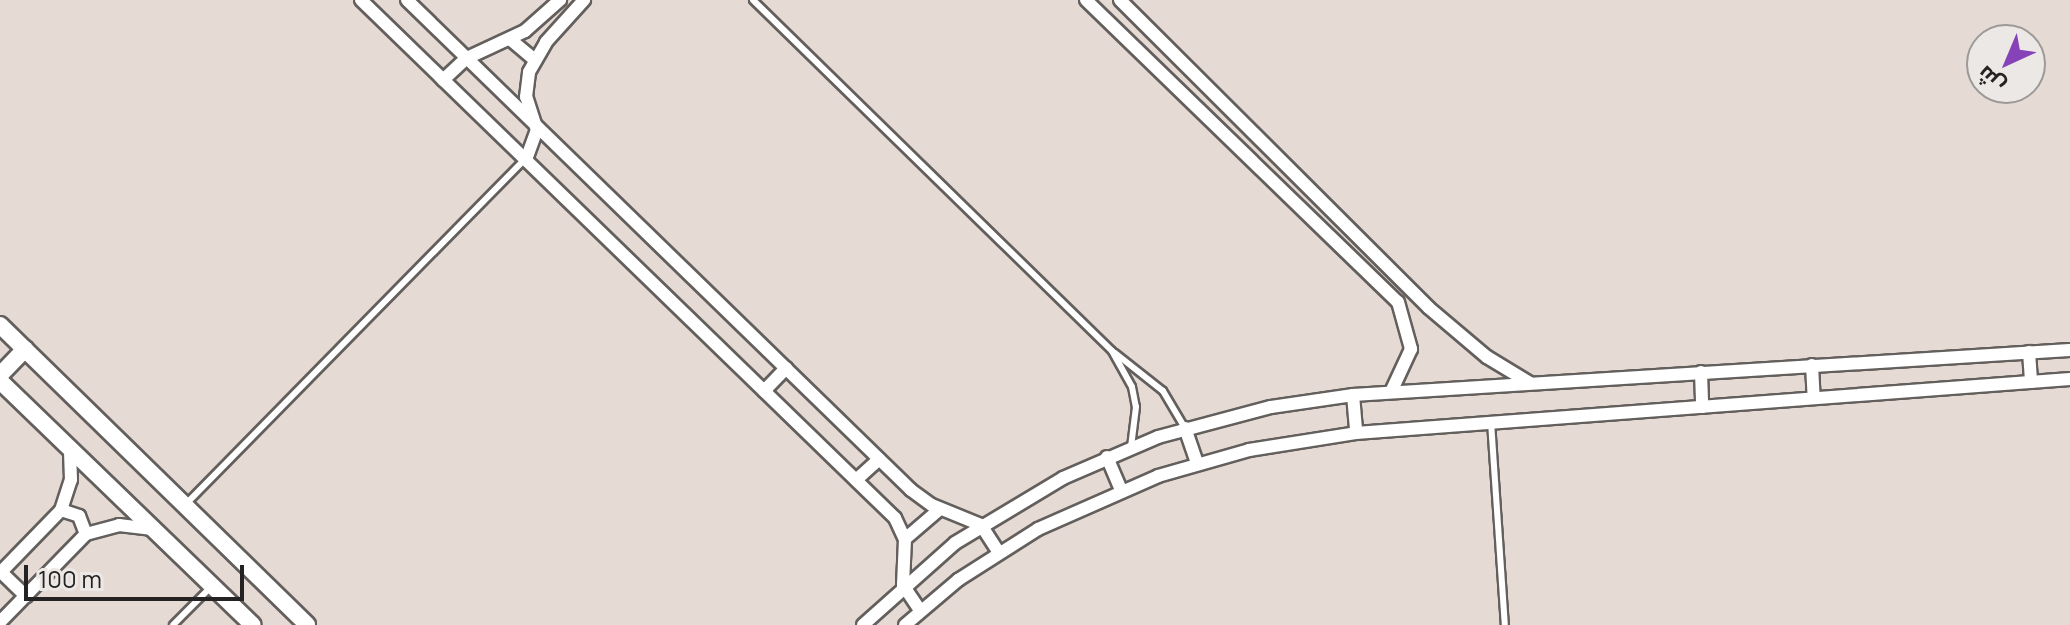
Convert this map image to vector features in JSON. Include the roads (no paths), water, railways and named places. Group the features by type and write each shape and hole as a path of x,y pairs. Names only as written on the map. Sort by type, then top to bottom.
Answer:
{"street":[{"path":"361,0 527,157 895,518 905,539 903,585 920,610"},
{"path":"407,0 535,121 879,459 940,509 981,525 999,553"},
{"path":"443,80 467,58 511,40 562,0 579,5 535,60 526,97 535,121 536,140 527,157"},
{"path":"1086,0 1398,302 1411,332 1408,365 1391,392"},
{"path":"1123,1 1466,341 1530,383"},
{"path":"511,40 535,60"},
{"path":"1181,92 1197,76"},
{"path":"1376,281 1389,268"},
{"path":"0,325 307,625"},
{"path":"25,349 0,378 253,625"},
{"path":"863,625 903,585 981,525 1107,457 1185,428 1271,407 1391,392 2070,350"},
{"path":"2029,352 2031,382"},
{"path":"1812,365 1814,398"},
{"path":"764,391 786,368"},
{"path":"1701,372 1702,407"},
{"path":"905,625 920,610 999,553 1121,490 1197,463 1356,433 2070,379"},
{"path":"1353,395 1356,433"},
{"path":"1185,428 1197,463"},
{"path":"26,596 0,572 61,510 71,480 70,449"},
{"path":"1107,457 1121,490"},
{"path":"856,480 879,459"},
{"path":"905,539 940,509"},
{"path":"61,510 79,516 86,534"},
{"path":"0,622 86,534 119,525 153,529"}],"lane":[{"path":"753,0 1112,351 1148,375 1185,428"},
{"path":"185,505 527,157"},
{"path":"1112,351 1132,387 1136,407 1131,448"},
{"path":"1491,422 1505,625"},
{"path":"173,625 212,586"}]}
